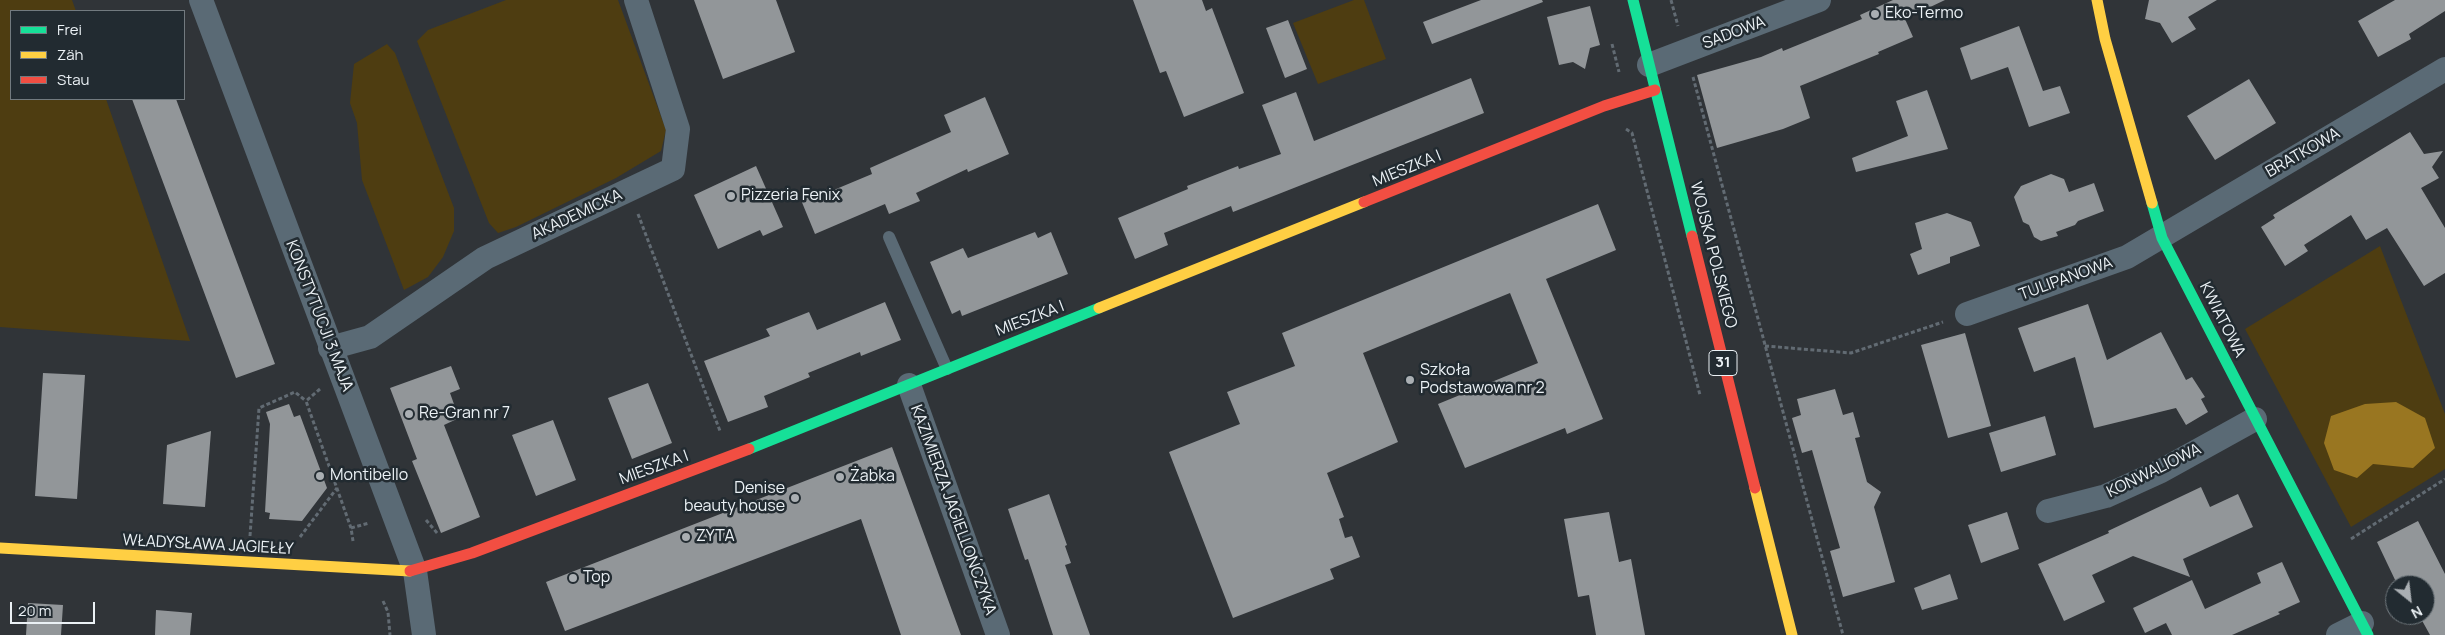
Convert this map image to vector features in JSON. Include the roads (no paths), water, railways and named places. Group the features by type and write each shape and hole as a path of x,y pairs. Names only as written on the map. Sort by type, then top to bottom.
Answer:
{"street":[{"name":"KONSTYTUCJI 3 MAJA","path":"201,0 415,571 424,635"},
{"name":"AKADEMICKA","path":"330,348 370,337 485,258 673,169 678,129 636,0"},
{"name":"WOJSKA POLSKIEGO","path":"1633,0 1792,635"},
{"name":"SADOWA","path":"1649,65 1819,0"},
{"name":"KWIATOWA","path":"2097,0 2105,39 2162,238 2365,629"},
{"name":"BRATKOWA","path":"2162,238 2212,206 2443,77"},
{"name":"MIESZKA I","path":"415,571 472,552 730,457 1604,106 1655,90"},
{"name":"TULIPANOWA","path":"1967,314 2127,257 2162,238"},
{"name":"KAZIMIERZA JAGIELLOŃCZYKA","path":"909,385 998,635"},
{"name":"KONWALIOWA","path":"2048,511 2106,496 2161,471 2255,419"},
{"name":"WŁADYSŁAWA JAGIEŁŁY","path":"0,548 380,571 415,571"},
{"path":"2338,635 2365,629"}],"lane":[{"path":"888,237 947,369"}],"place":[{"name":"Eko-Termo","path":"1875,14"},
{"name":"Pizzeria Fenix","path":"731,196"},
{"name":"Szkoła Podstawowa nr 2","path":"1410,380"},
{"name":"Re-Gran nr 7","path":"409,414"},
{"name":"Montibello","path":"320,476"},
{"name":"Żabka","path":"840,477"},
{"name":"Denise beauty house","path":"795,498"},
{"name":"ZYTA","path":"686,537"},
{"name":"Top","path":"573,578"}]}
